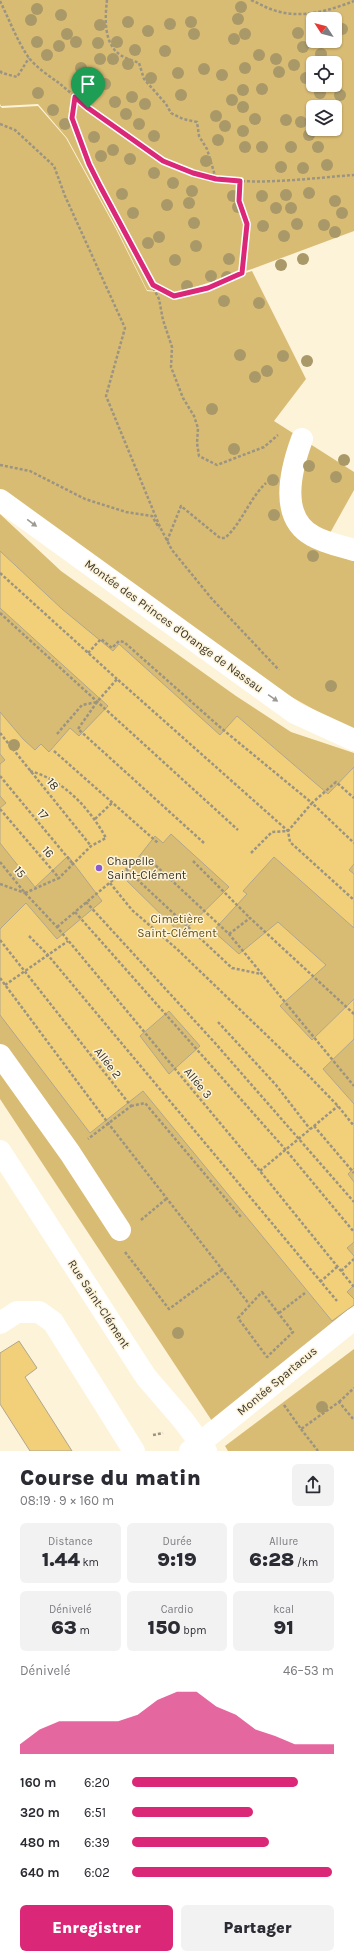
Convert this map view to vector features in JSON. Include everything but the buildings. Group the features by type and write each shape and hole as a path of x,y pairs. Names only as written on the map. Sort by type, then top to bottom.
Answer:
{"street":[{"path":"302,439 295,458 290,492 292,508 299,525 313,536 354,550"},
{"name":"Montée des Princes d'Orange de Nassau","path":"0,500 295,713 354,740"},
{"path":"0,1055 70,1153 122,1240"},
{"name":"Rue Saint-Clément","path":"0,1151 146,1377 184,1420 199,1448"},
{"path":"0,1323 17,1312 39,1312 53,1322 134,1451"},
{"name":"Montée Spartacus","path":"199,1448 271,1386 354,1318"}],"path":[{"path":"107,0 105,18 108,39 120,55 139,63 144,79 166,104 171,113 183,119 197,122 199,136 207,149 216,179"},
{"path":"251,0 278,12 303,14 334,9 354,1"},
{"path":"0,1 29,58 88,108 163,161 193,173 216,179 240,181 354,175"},
{"path":"0,71 2,73 17,77 29,58"},
{"path":"75,97 72,118 89,164 159,299 163,320 172,347 171,367 183,398 194,416 198,428 197,443 200,456 217,465 264,448 281,432"},
{"path":"0,124 15,130 54,166 65,196 125,328 106,396 172,550"},
{"path":"153,285 174,296 208,288 242,273 247,224 239,201 240,181"},
{"path":"0,465 30,471 85,499 126,512 152,516 172,550 212,599 282,673"},
{"path":"167,541 181,506 220,538 225,538 234,530 250,501 271,478"},
{"path":"0,573 288,831 290,842 354,900"},
{"path":"0,613 238,830"},
{"path":"88,653 101,639 112,648 119,641 124,642 221,728 312,803 354,843"},
{"path":"118,679 97,702 78,729 204,843"},
{"path":"57,734 82,705 97,702"},
{"name":"18","path":"0,734 91,846"},
{"path":"54,751 158,843"},
{"path":"0,884 25,893 59,878 91,846 106,838 95,819 78,800 44,775 30,771"},
{"name":"17","path":"0,776 73,864"},
{"path":"251,853 272,832 288,831 312,803 336,782 354,798"},
{"path":"95,819 113,802"},
{"name":"16","path":"0,809 59,878"},
{"path":"194,861 250,918 354,1014"},
{"name":"15","path":"0,862 25,893"},
{"path":"152,862 229,934 354,1086"},
{"path":"57,927 126,869 232,968 261,974"},
{"path":"110,883 132,910 184,956 338,1106 354,1126"},
{"name":"Allée 3","path":"25,893 68,940 260,1171 354,1287"},
{"path":"86,902 215,1043 354,1202"},
{"path":"75,912 285,1149 354,1232"},
{"path":"229,934 250,918"},
{"path":"29,936 47,954 336,1301"},
{"name":"Allée 2","path":"0,940 131,1106"},
{"path":"5,985 68,940"},
{"path":"0,978 108,1123 249,1304"},
{"path":"218,1022 276,1085 310,1130"},
{"path":"70,1153 131,1106 145,1103 241,1218"},
{"path":"260,1171 338,1106"},
{"path":"314,1126 354,1173"},
{"path":"122,1240 169,1309 222,1270"},
{"path":"341,1271 354,1259"},
{"path":"320,1282 337,1267"},
{"path":"262,1292 293,1332 267,1357 238,1318 249,1304 262,1292"},
{"path":"279,1313 305,1293"},
{"path":"271,1386 318,1451"},
{"path":"301,1429 339,1402 354,1388"},
{"path":"339,1402 354,1420"}],"green space":[{"path":"0,0 354,0 354,231 252,269 176,293 147,290 117,229 67,138 38,104 1,106"},
{"path":"0,106 2,108 38,106 66,138 116,229 147,291 177,294 252,271 306,379 274,421 354,472 354,490 320,551 354,560 354,732 252,675 0,490"},
{"name":"Cimetière Saint-Clément","path":"0,514 61,571 236,696 291,732 354,753 354,1305 212,1421 0,1099"},
{"path":"354,1349 354,1451 228,1451 225,1446"}],"place":[{"name":"Chapelle Saint-Clément","path":"99,868"}],"route":[{"path":"75,97 88,108 163,161 193,173 216,179 240,181 239,201 247,224 242,273 208,288 174,296 153,285 89,164 80,134 72,118 75,97"}]}
